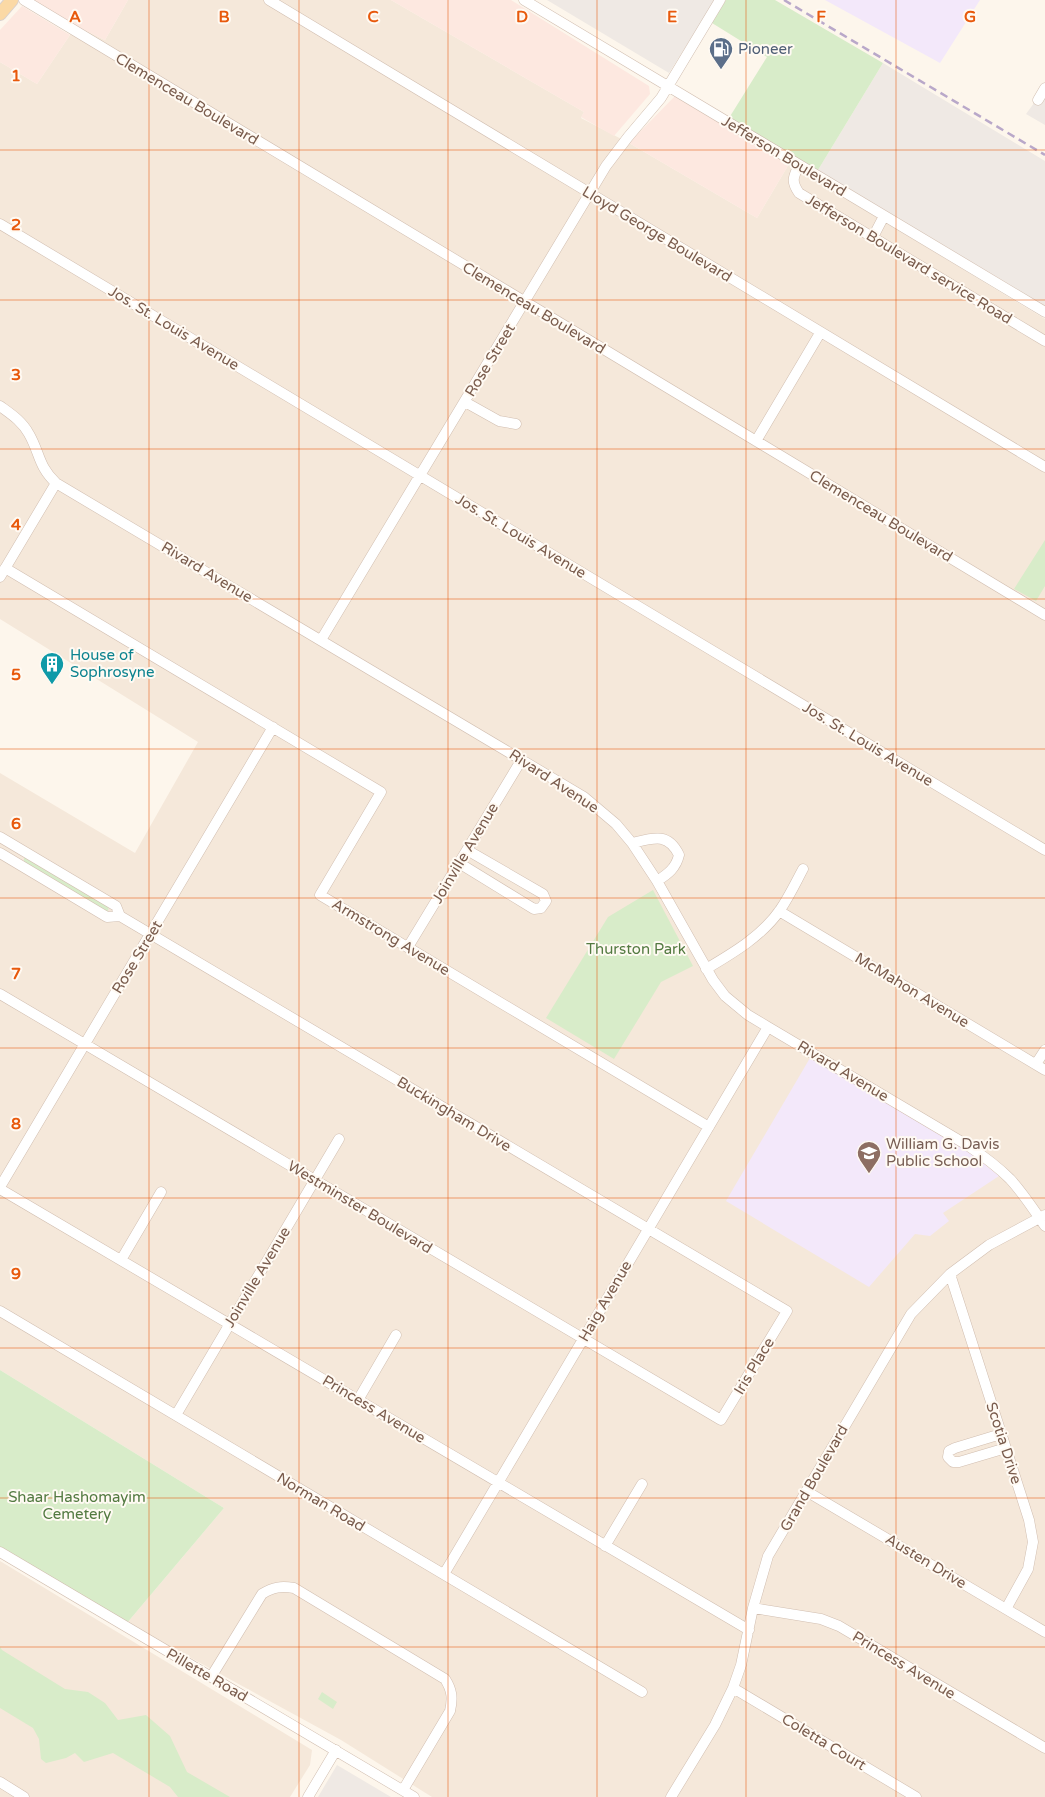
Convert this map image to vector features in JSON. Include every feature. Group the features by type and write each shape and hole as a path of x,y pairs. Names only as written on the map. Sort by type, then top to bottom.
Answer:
{"main road":[{"path":"0,14 12,0"}],"street":[{"name":"Clemenceau Boulevard","path":"24,0 1045,615"},
{"name":"Lloyd George Boulevard","path":"269,0 1045,467"},
{"name":"Jefferson Boulevard","path":"524,0 1045,312"},
{"name":"Rose Street","path":"321,640 526,302 606,166 668,87 720,0"},
{"path":"1038,100 1045,88"},
{"name":"Jefferson Boulevard service Road","path":"799,165 794,176 794,186 799,193 1045,341"},
{"path":"873,237 884,216"},
{"name":"Jos. St. Louis Avenue","path":"0,224 1044,847"},
{"path":"756,441 820,332"},
{"path":"465,402 499,421 516,424"},
{"name":"Rivard Avenue","path":"0,406 24,426 45,472 56,482 584,796 616,824 632,843 657,881 706,968 725,996 748,1015 967,1145 994,1164 1010,1179 1043,1220"},
{"path":"3,573 56,482"},
{"name":"Armstrong Avenue","path":"3,573 381,792 320,895 709,1127"},
{"name":"Rose Street","path":"0,1188 273,728"},
{"name":"Joinville Avenue","path":"408,947 522,759"},
{"name":"Buckingham Drive","path":"0,837 116,906 120,916"},
{"path":"632,843 657,838 667,840 675,847 679,855 676,865 668,874 657,881"},
{"path":"459,863 534,909 541,908 546,902 543,894 467,850"},
{"name":"Buckingham Drive","path":"0,853 107,917 120,916 787,1311"},
{"path":"706,968 738,950 759,933 779,911 804,869"},
{"name":"McMahon Avenue","path":"779,911 1041,1067"},
{"name":"Westminster Boulevard","path":"0,994 721,1420"},
{"name":"Haig Avenue","path":"444,1574 768,1027"},
{"path":"1041,1067 1045,1050"},
{"name":"Joinville Avenue","path":"176,1415 339,1139"},
{"name":"Princess Avenue","path":"0,1188 748,1630"},
{"path":"121,1260 161,1192"},
{"name":"Grand Boulevard","path":"671,1797 715,1725 733,1688 741,1665 753,1608 768,1556 911,1314 950,1274 989,1245 1043,1220"},
{"name":"Scotia Drive","path":"950,1274 1029,1520 1033,1542 1028,1568 1006,1609"},
{"name":"Norman Road","path":"0,1311 642,1692"},
{"name":"Iris Place","path":"721,1420 787,1311"},
{"path":"358,1400 396,1335"},
{"path":"1001,1434 955,1448 949,1451 948,1457 953,1462 959,1462 1006,1448"},
{"path":"605,1546 642,1484"},
{"name":"Austen Drive","path":"806,1490 1045,1632"},
{"name":"Pillette Road","path":"0,1552 414,1797"},
{"path":"211,1677 262,1594 272,1588 283,1586 294,1588 444,1679 450,1687 453,1697 450,1711 403,1790"},
{"name":"Princess Avenue","path":"753,1608 813,1617 839,1626 1045,1748"},
{"name":"Coletta Court","path":"733,1688 916,1797"},
{"path":"308,1797 336,1750"},
{"path":"0,1782 24,1797"}],"shaded area":[{"path":"31,0 128,0 105,40"},
{"path":"128,0 391,0 584,112 581,118 629,143 757,218 789,164 1045,319 1045,1797 432,1797 341,1740 127,1623 224,1508 0,1370 0,773 135,853 198,742 0,619 0,62 37,84 76,26 105,40"},
{"path":"391,0 511,0 649,86 650,94 614,136 581,117 584,112"},
{"path":"547,0 715,0 669,73"},
{"path":"825,0 980,0 940,63"},
{"path":"22,6 70,35 37,84 0,62 0,30"},
{"path":"883,63 1045,161 1045,306 818,170"},
{"path":"1045,88 1045,125 1026,114"},
{"path":"675,96 789,164 757,218 629,143"},
{"name":"William G. Davis Public School","path":"810,1058 954,1142 999,1176 943,1213 949,1221 930,1236 915,1234 869,1287 726,1201"},
{"path":"0,1561 312,1750 310,1765 290,1797 0,1797"},
{"path":"337,1765 391,1797 318,1797"}],"green space":[{"path":"726,0 775,0 883,63 818,170 729,118 767,57 712,23"},
{"path":"1045,540 1045,586 1036,601 1014,589"},
{"path":"24,858 28,858 109,906 108,911 104,911 24,863"},
{"name":"Thurston Park","path":"653,890 693,966 661,982 614,1059 546,1018 608,917"},
{"name":"Shaar Hashomayim Cemetery","path":"0,1370 224,1508 127,1623 0,1547"},
{"path":"0,1647 65,1689 88,1692 105,1703 118,1720 146,1715 170,1736 187,1772 230,1797 178,1797 170,1787 113,1753 84,1762 75,1753 66,1758 46,1763 41,1759 39,1739 33,1728 0,1708"},
{"path":"322,1692 337,1702 333,1709 318,1699"}],"railway":[{"path":"784,0 1045,155"}],"place":[{"name":"Pioneer","path":"721,70"},
{"name":"House of Sophrosyne","path":"52,685"},
{"name":"William G. Davis Public School","path":"869,1174"}]}
